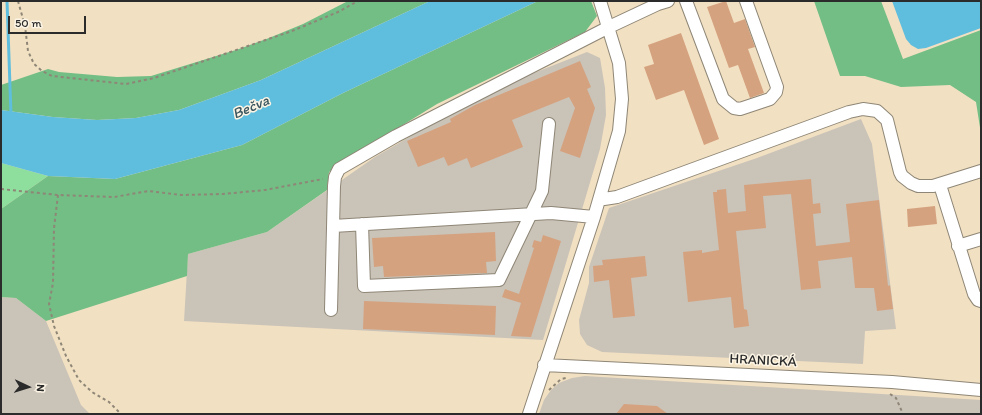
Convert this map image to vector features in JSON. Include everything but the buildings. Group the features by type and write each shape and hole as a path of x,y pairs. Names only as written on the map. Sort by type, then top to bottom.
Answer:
{"street":[{"path":"331,310 336,172 344,165 396,136 609,27 658,4 668,1"},
{"path":"686,1 723,99 734,108 740,109 770,98 776,92 777,87 746,1"},
{"path":"528,414 594,217 617,140 621,114 620,74 609,27 600,3"},
{"path":"600,198 604,199 617,197 849,112 862,109 877,111 887,120 897,163 902,176 918,186 940,185 981,171"},
{"path":"362,224 364,286 499,280 542,191 549,124"},
{"path":"940,185 974,294 978,300 981,301"},
{"path":"334,226 551,213 594,217"},
{"path":"958,246 981,239"},
{"name":"HRANICKÁ","path":"544,366 892,382 981,390"}],"path":[{"path":"18,1 25,26 28,51 34,64 42,71 52,76 126,84 154,78 292,31 338,12 358,1"},
{"path":"1,189 58,195 114,197 149,191 180,195 243,193 335,177"},
{"path":"58,195 55,216 54,276 50,304 54,326 66,356 79,380 92,392 109,402 121,414"}],"shaded area":[{"path":"587,52 600,58 605,88 606,115 600,149 543,340 184,321 188,254 267,232 375,157 454,111 506,84"},
{"path":"861,119 872,144 896,329 865,331 863,364 602,352 587,345 580,334 579,320 589,283 589,267 609,208 757,158"},
{"path":"1,297 16,298 46,321 81,405 90,414 1,414"},
{"path":"585,376 981,400 981,414 539,414 544,400 551,390 559,383 572,378"}],"green space":[{"path":"348,1 430,1 261,80 179,110 136,118 97,120 53,117 1,110 1,85 48,69 59,72 117,77 151,76 239,49 269,38 303,24"},
{"path":"538,1 591,1 597,16 585,32 437,104 354,155 329,172 327,190 267,232 188,254 187,276 46,321 16,298 1,297 1,209 48,176 115,179 242,145 343,93"},
{"path":"814,1 881,1 903,59 981,30 981,134 976,102 950,85 901,87 865,76 840,76"},
{"path":"1,163 48,176 1,209"}],"water":[{"name":"Bečva","path":"430,1 538,1 343,93 242,145 115,179 48,176 1,163 1,110 53,117 97,120 136,118 179,110 261,80"},
{"path":"892,1 981,1 981,28 926,48 918,49 911,45 906,39"}],"waterway":[{"path":"7,1 11,115"}]}
